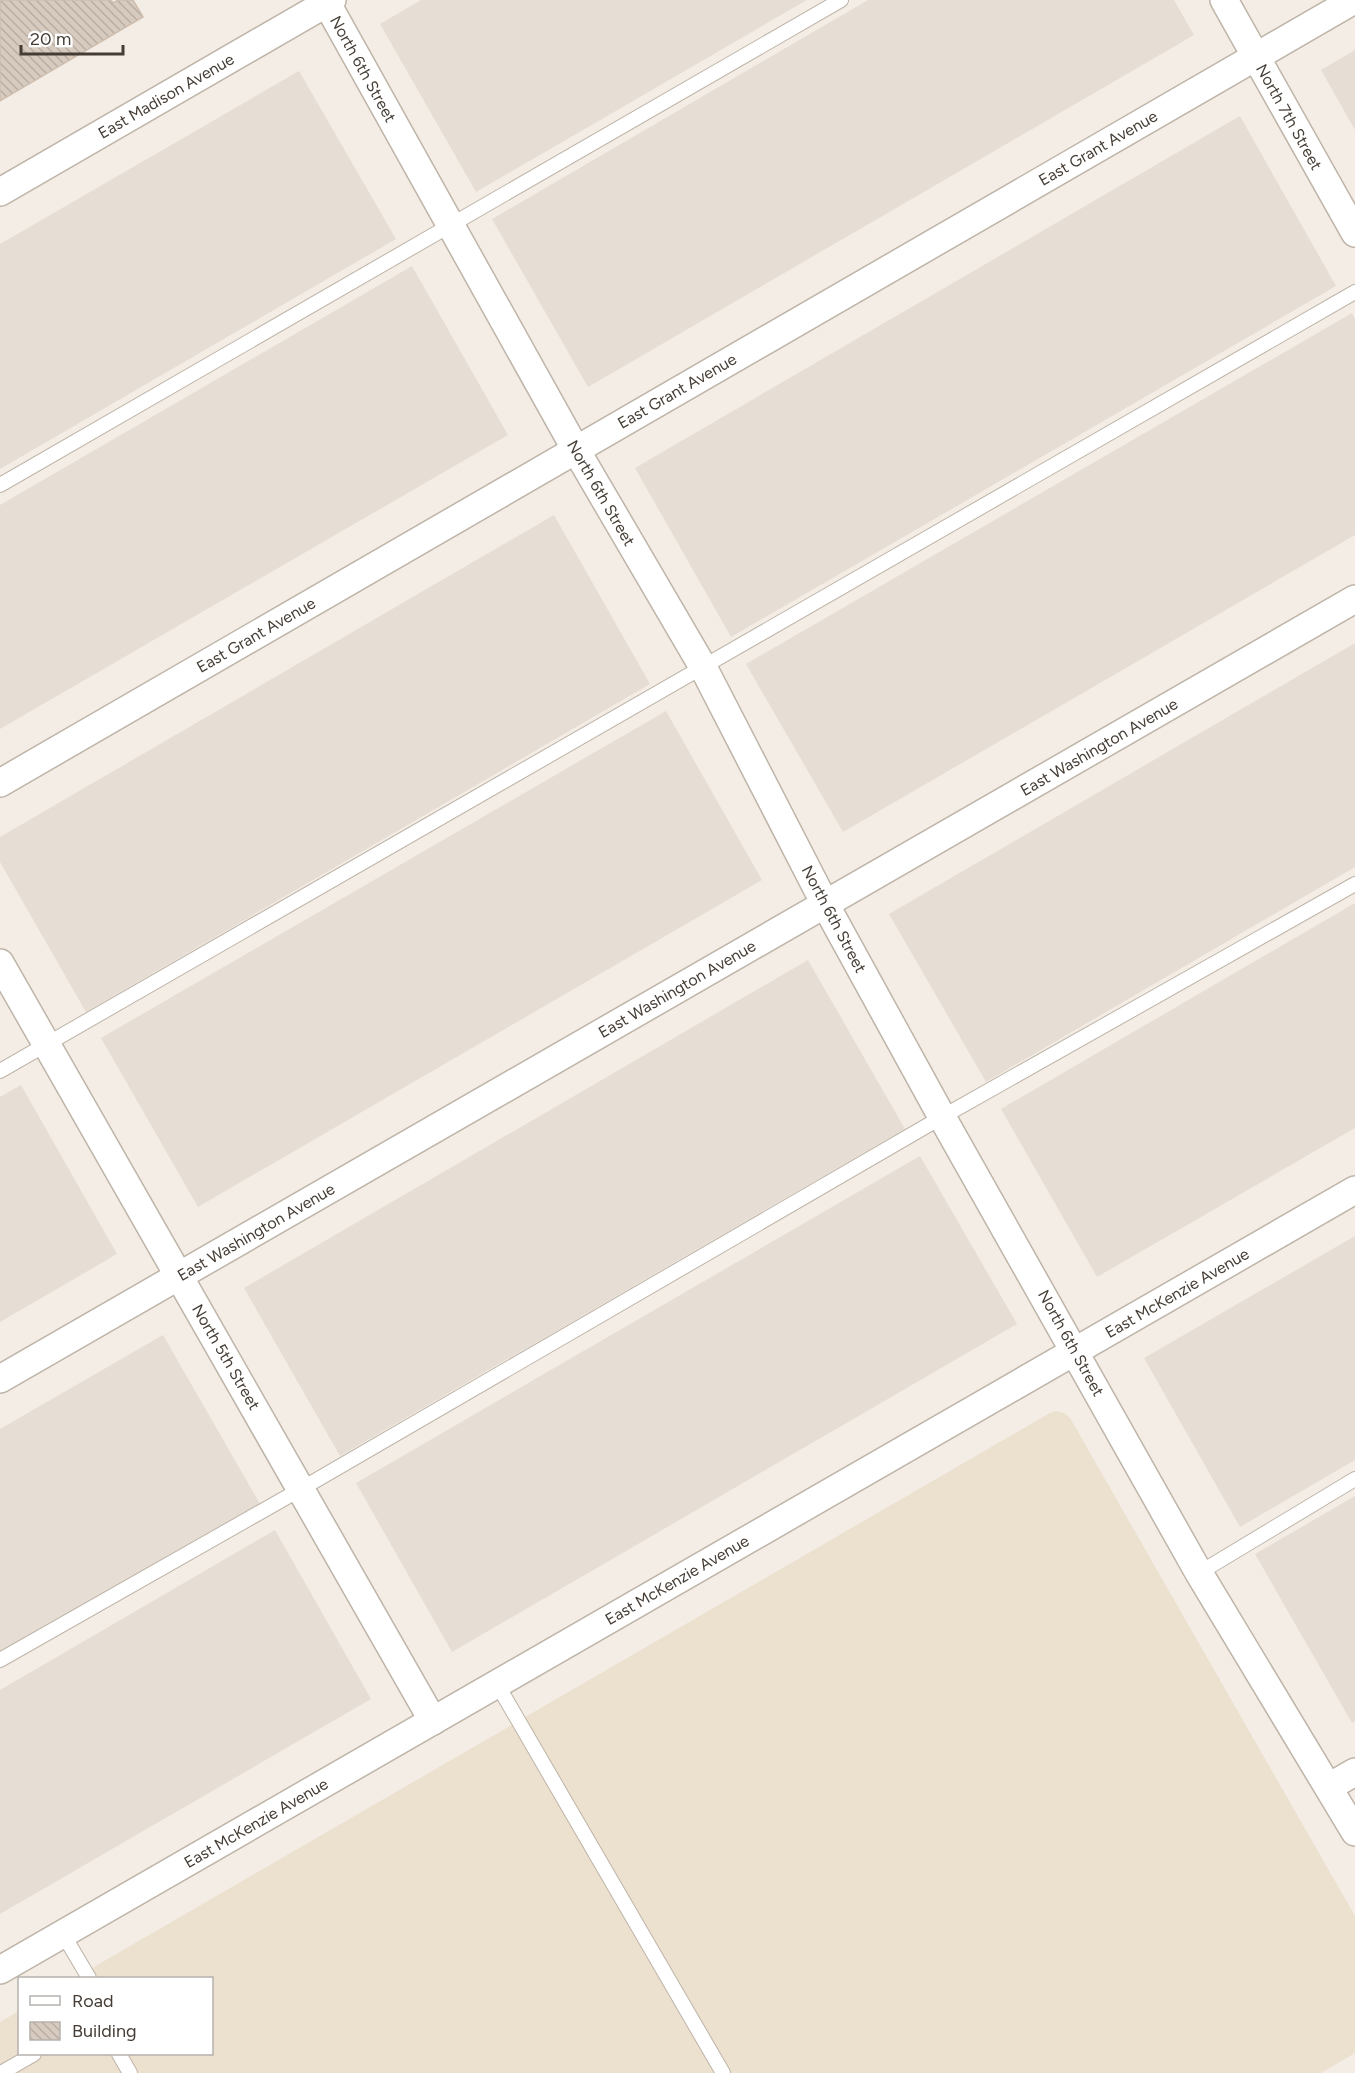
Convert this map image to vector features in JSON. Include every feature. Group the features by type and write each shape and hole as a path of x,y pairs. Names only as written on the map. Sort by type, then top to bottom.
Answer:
{"street":[{"name":"North 7th Street","path":"1224,0 1355,233"},
{"name":"East Grant Avenue","path":"0,783 1354,0"},
{"name":"North 6th Street","path":"327,1 576,450 703,667 825,904 942,1117 1076,1351 1199,1573 1355,1832"},
{"name":"East Madison Avenue","path":"0,192 327,1"},
{"name":"East Washington Avenue","path":"0,1380 1355,599"},
{"name":"North 5th Street","path":"0,963 433,1721"},
{"name":"East McKenzie Avenue","path":"0,1970 1355,1190"},
{"path":"1329,1787 1355,1772"}],"lane":[{"path":"0,485 841,0"},
{"path":"0,1071 1355,292"},
{"path":"0,1660 301,1489 942,1117 1355,884"},
{"path":"1199,1573 1355,1479"},
{"path":"497,1684 723,2073"},
{"path":"63,1934 88,1977"},
{"path":"2,2073 32,2055"},
{"path":"120,2055 130,2073"}],"shaded area":[{"path":"421,0 807,0 476,192 380,24"},
{"path":"868,0 1174,0 1194,35 588,387 492,219"},
{"path":"1355,50 1355,130 1321,70"},
{"path":"299,71 396,239 0,469 0,244"},
{"path":"1240,116 1336,286 731,637 635,468"},
{"path":"412,266 508,435 0,729 0,505"},
{"path":"1352,313 1355,319 1355,535 843,832 746,664"},
{"path":"554,515 650,684 86,1012 0,862 0,837"},
{"path":"1355,643 1355,867 986,1082 889,914"},
{"path":"666,711 762,880 198,1207 101,1038"},
{"path":"1355,903 1355,1128 1097,1277 1001,1109"},
{"path":"808,960 905,1129 340,1456 244,1288"},
{"path":"21,1085 117,1254 0,1322 0,1097"},
{"path":"920,1156 1017,1324 452,1652 356,1483"},
{"path":"1355,1236 1355,1460 1240,1527 1144,1358"},
{"path":"163,1335 260,1504 0,1654 0,1429"},
{"path":"1056,1411 1064,1413 1070,1418 1355,1916 1355,2053 1321,2073 0,2073 0,2022 18,2012 18,2055 213,2055 213,1977 77,1977"},
{"path":"1355,1496 1355,1721 1352,1723 1255,1554"},
{"path":"275,1530 371,1699 0,1914 0,1690"}],"building":[{"path":"0,0 111,0 113,3 118,0 133,0 143,17 0,101"}]}
